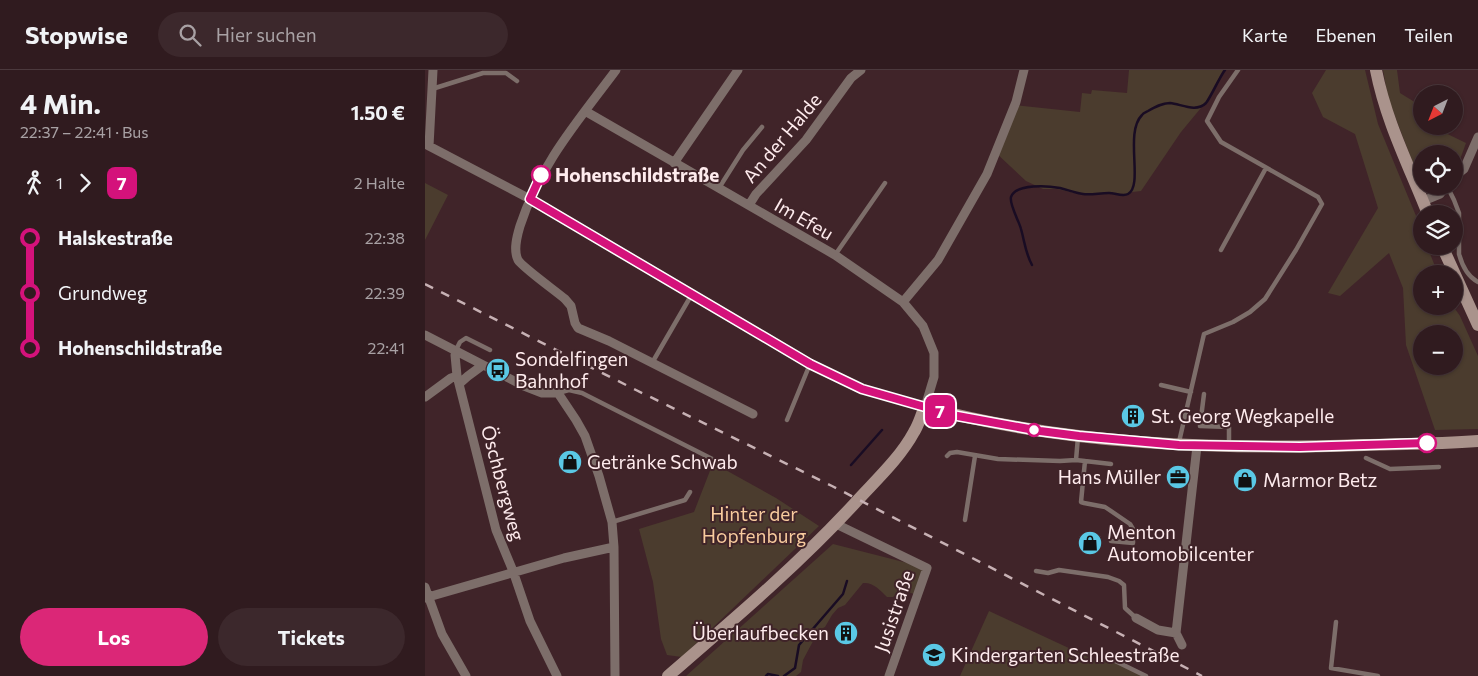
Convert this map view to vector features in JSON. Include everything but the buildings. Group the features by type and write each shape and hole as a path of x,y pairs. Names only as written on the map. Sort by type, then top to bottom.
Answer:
{"street":[{"path":"433,70 427,145 530,199 810,364 862,389 952,415 1011,426 1079,436 1179,445 1300,447 1478,441"},
{"path":"616,70 553,154 530,199 518,233 516,248 519,260 565,299 571,306 578,328 609,341 753,414"},
{"path":"674,162 739,70"},
{"name":"An der Halde","path":"749,205 756,194 806,140 851,78 861,70"},
{"path":"903,302 938,260 987,174 1016,102 1024,70"},
{"path":"1376,70 1393,132 1413,174"},
{"name":"Im Efeu","path":"585,111 835,255 903,302 923,326 934,353 933,377 925,407"},
{"path":"1463,170 1478,137"},
{"path":"1421,195 1425,205"},
{"path":"1423,201 1438,195"},
{"path":"1446,255 1478,325"},
{"path":"425,335 524,386 542,393 558,393 585,436 612,522 614,547 615,676"},
{"name":"Öschbergweg","path":"456,351 459,380 496,530 513,571 530,621 557,676"},
{"path":"425,397 451,378 459,380 483,365"},
{"path":"668,676 783,575 836,524 902,450 915,431 925,407"},
{"path":"1182,645 1176,633 1197,446"},
{"name":"Jusistraße","path":"836,524 927,568 889,676"},
{"path":"426,597 513,571 614,547"},
{"path":"425,587 426,597 442,634 466,676"},
{"path":"1136,618 1158,630 1176,633"}],"lane":[{"path":"1179,445 1204,334 1233,322 1250,312 1265,299 1322,204 1318,197 1221,142 1207,121 1219,97 1238,70"},
{"path":"432,89 483,73 506,73 517,81"},
{"path":"719,188 743,150 762,128"},
{"path":"1221,250 1266,168"},
{"path":"835,255 885,183"},
{"path":"1451,195 1459,213 1459,254 1471,278 1478,282"},
{"path":"652,363 692,294"},
{"path":"456,351 460,342 466,338 490,350"},
{"path":"787,420 810,364"},
{"path":"1161,385 1191,392"},
{"path":"558,393 569,390 583,392 730,468"},
{"path":"1204,394 1200,426 1229,427 1229,446"},
{"path":"1076,460 1079,436"},
{"path":"947,456 950,453 957,452 998,459 1076,460 1111,464"},
{"path":"965,520 975,456"},
{"path":"1366,458 1390,469 1439,468"},
{"path":"1085,461 1081,502 1105,508 1130,524 1133,530 1133,543 1111,541"},
{"path":"612,522 685,500 690,492"},
{"path":"1036,571 1048,572 1059,570 1108,577 1119,581 1124,585 1125,608 1136,618"},
{"path":"1336,622 1331,668 1378,676"},
{"path":"1105,656 1146,676"}],"green space":[{"path":"1129,70 1223,70 1205,103 1181,132 1141,191 1132,192 1125,196 1111,194 1083,195 1057,189 1043,189 1026,181 995,152 1013,105 1080,112 1082,93 1091,94 1092,90 1127,93"},
{"path":"1326,70 1365,70 1378,124 1413,209 1413,255 1431,255 1434,265 1413,265 1413,315 1460,316 1478,356 1478,429 1435,430 1416,375 1463,375 1463,325 1413,325 1413,366 1406,345 1403,288 1389,253 1340,296 1328,293 1378,208 1355,134 1323,117 1312,93"},
{"path":"1383,70 1397,70 1400,93 1413,101 1413,135 1450,135 1466,143 1463,151 1463,145 1413,145 1413,163 1388,98"},
{"path":"425,183 448,195 425,240"},
{"name":"Hinter der Hopfenburg","path":"713,463 776,498 819,526 682,657 667,655 661,639 653,582 639,529 694,512"},
{"path":"833,544 927,568 917,595 902,590 893,597 887,597 873,585 863,583 845,605 838,608 825,627 819,630 803,660 801,672 796,676 686,676"},
{"path":"989,611 1101,663 1105,656 1146,676 960,676"}],"waterway":[{"path":"1032,265 1011,204 1011,197 1014,193 1026,187 1041,186 1060,188 1083,194 1128,194 1132,189 1134,180 1134,134 1142,114 1161,104 1167,103 1193,108 1202,106 1208,100 1225,70"},
{"path":"851,465 882,430"},
{"path":"784,676 795,668 799,645 843,594 847,581"},
{"path":"766,676 768,674 778,676"}],"railway":[{"path":"425,284 832,486 1202,676"}],"bus line":[{"name":"7","path":"541,175 530,199 810,364 862,389 952,415 1079,436 1197,446 1300,447 1427,443"}],"place":[{"name":"Hohenschildstraße","path":"541,175"},
{"name":"Sondelfingen Bahnhof","path":"498,370"},
{"name":"St. Georg Wegkapelle","path":"1133,416"},
{"name":"Getränke Schwab","path":"570,462"},
{"name":"Hans Müller","path":"1178,477"},
{"name":"Marmor Betz","path":"1245,480"},
{"name":"Menton Automobilcenter","path":"1090,543"},
{"name":"Überlaufbecken","path":"846,633"},
{"name":"Kindergarten Schleestraße","path":"934,655"}]}
